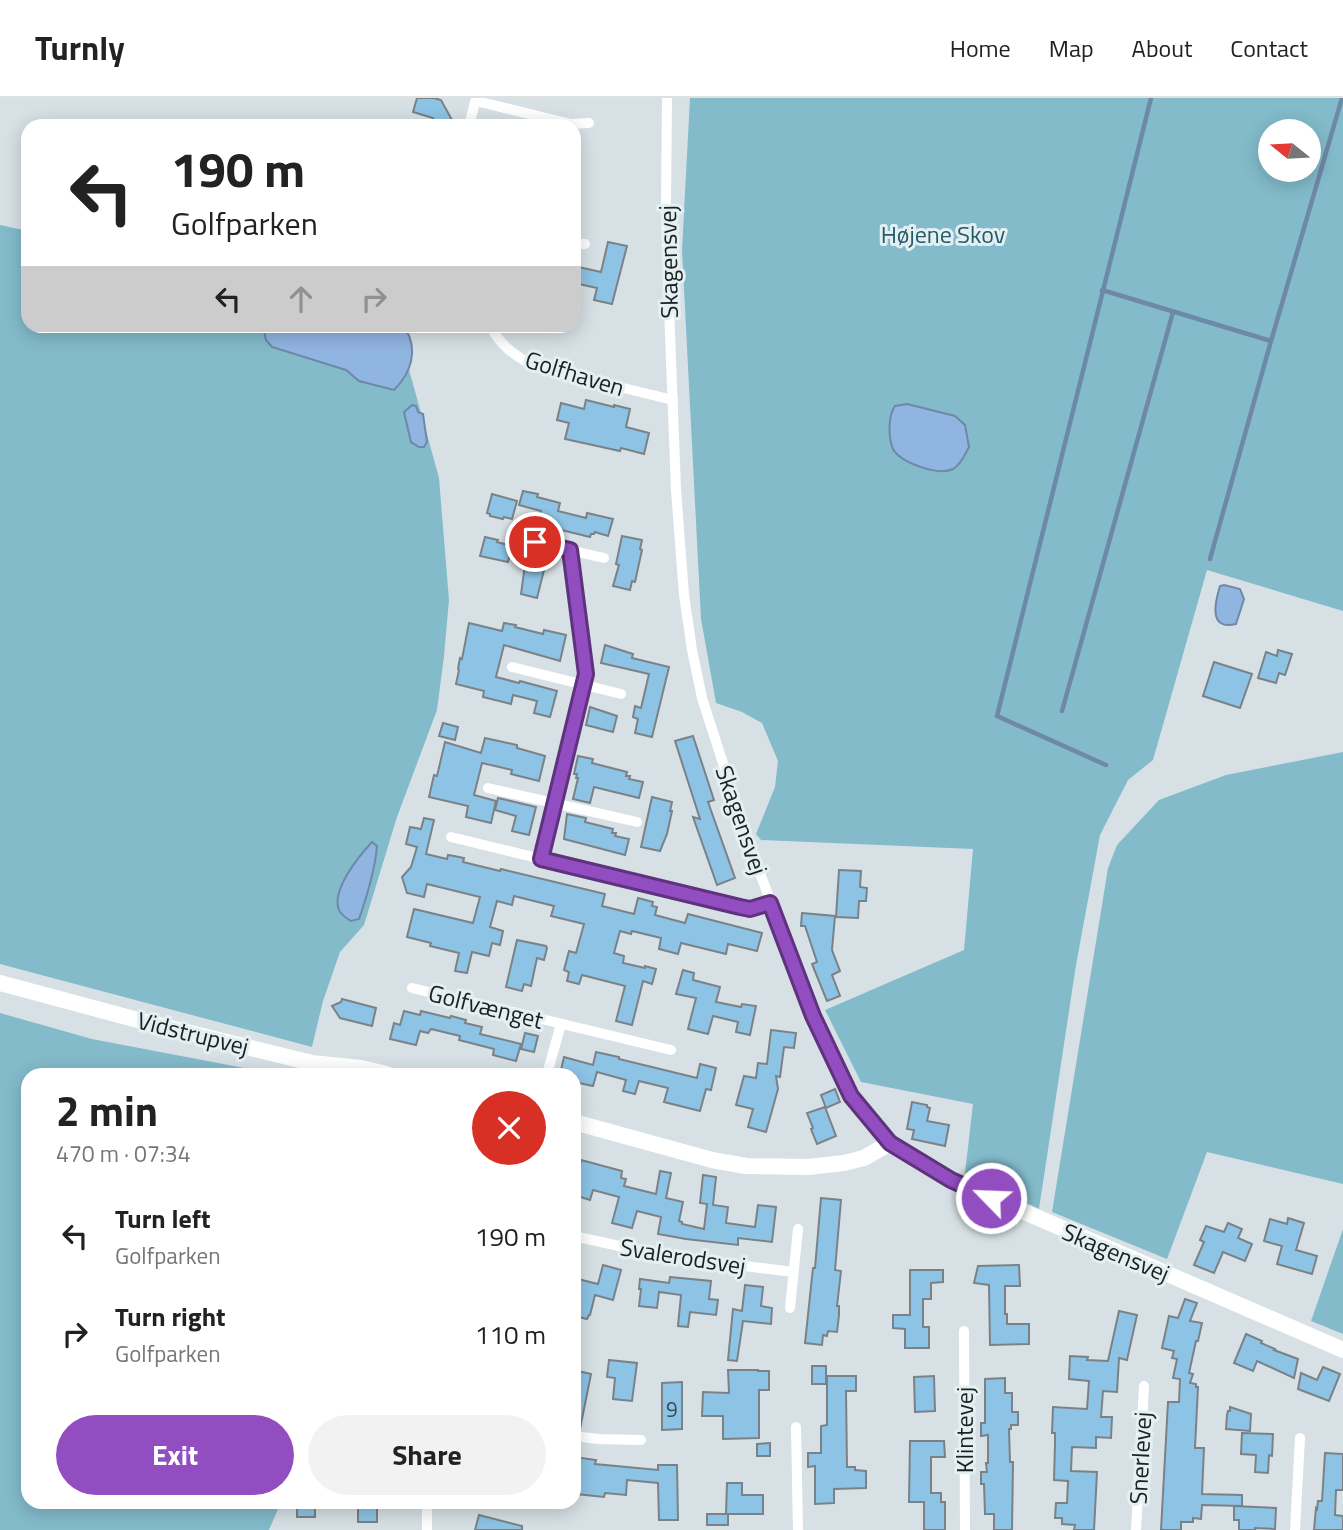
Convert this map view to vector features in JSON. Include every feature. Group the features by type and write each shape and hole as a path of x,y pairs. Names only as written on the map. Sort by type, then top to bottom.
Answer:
{"street":[{"name":"Skagensvej","path":"667,98 666,205 677,503 682,582 692,650 702,698 770,903 813,1016 851,1096 890,1143 951,1180 1343,1350"},
{"path":"470,119 476,99 552,119"},
{"path":"581,123 589,123"},
{"name":"Golfhaven","path":"495,333 502,344 533,366 673,400"},
{"path":"535,542 604,558"},
{"path":"541,859 586,674 570,550"},
{"path":"512,667 621,694"},
{"path":"488,788 637,822"},
{"path":"451,837 740,907 750,909 770,903"},
{"name":"Vidstrupvej","path":"0,983 312,1063 361,1068"},
{"name":"Golfvænget","path":"412,988 671,1050"},
{"name":"Golfvænget","path":"549,1068 561,1024"},
{"path":"581,1124 712,1160 747,1166 808,1167 844,1163 864,1158 890,1143"},
{"path":"790,1308 798,1229"},
{"name":"Svalerodsvej","path":"581,1238 664,1256 793,1272"},
{"name":"Klintevej","path":"964,1331 965,1530"},
{"name":"Snerlevej","path":"1136,1530 1144,1386"},
{"path":"796,1427 798,1530"},
{"path":"581,1437 641,1440"},
{"path":"1295,1530 1300,1438"},
{"path":"427,1509 427,1530"}],"green space":[{"name":"Højene Skov","path":"690,98 1343,98 1343,611 1207,570 1153,760 1128,780 1100,835 1076,965 1039,1209 965,1173 973,1104 861,1082 825,1010 964,950 973,849 761,840 756,834 775,787 778,761 762,723 742,712 716,703 701,619 682,250"},
{"path":"0,225 21,230 21,333 399,333 439,478 449,600 444,656 437,710 397,817 364,925 340,952 323,1001 312,1047 0,964"},
{"path":"1343,752 1343,1184 1207,1152 1167,1259 1052,1212 1108,868 1117,845 1159,800 1226,775"},
{"path":"0,1013 92,1039 244,1068 21,1068 21,1509 278,1509 269,1530 0,1530"},
{"path":"1343,1229 1343,1334 1311,1321"}],"shaded area":[{"path":"264,333 408,333 412,353 409,369 394,390 359,381 346,370 272,347"},
{"path":"907,404 955,416 965,425 969,447 956,467 938,471 920,467 904,459 893,449 891,415 895,406"},
{"path":"412,405 423,414 427,442 424,447 411,442 404,412"},
{"path":"1220,586 1240,589 1244,599 1236,624 1227,625 1217,619 1216,600"},
{"path":"372,842 377,846 370,883 359,919 351,921 339,910 339,893 342,883"}],"building":[{"path":"417,98 434,98 441,100 451,119 433,119 413,112"},
{"path":"608,242 627,246 612,304 594,300 597,288 581,285 581,268 601,272"},
{"path":"586,400 630,409 626,427 649,433 644,454 565,439 569,423 557,420 561,403 584,409"},
{"path":"523,491 560,503 558,511 586,518 587,513 613,519 608,536 595,532 590,537 537,524 541,511 519,505"},
{"path":"492,494 517,501 512,519 490,516 487,513"},
{"path":"622,536 642,540 635,582 632,581 630,590 613,586 619,565 616,564"},
{"path":"485,537 512,546 508,562 480,556"},
{"path":"525,565 544,570 537,598 521,594"},
{"path":"469,623 502,631 504,623 543,634 544,630 566,635 560,661 504,645 496,677 557,691 550,717 534,713 537,701 513,695 511,704 483,697 484,691 456,684"},
{"path":"605,645 633,654 632,658 669,667 652,737 635,733 638,719 633,717 635,706 641,708 649,674 601,663"},
{"path":"1278,650 1292,654 1285,675 1279,673 1276,683 1258,678 1266,652 1277,656"},
{"path":"1214,662 1252,674 1240,708 1203,696"},
{"path":"590,707 617,716 613,732 586,725"},
{"path":"443,723 458,727 455,740 439,736"},
{"path":"693,736 714,800 708,802 735,878 717,885 693,817 700,819 675,741"},
{"path":"485,738 517,745 517,748 545,756 539,781 511,774 512,770 482,763 474,795 496,801 491,823 466,817 468,806 429,797 445,742 481,753"},
{"path":"578,756 593,759 592,763 627,772 629,779 643,782 639,798 594,787 590,803 573,799 578,778 577,774 574,774"},
{"path":"652,797 672,802 667,834 660,851 641,847"},
{"path":"498,798 536,807 529,835 512,831 516,816 495,810"},
{"path":"567,814 586,818 585,822 613,829 615,836 629,839 625,855 564,839"},
{"path":"424,818 434,820 426,854 447,859 448,855 464,858 463,862 605,894 602,906 634,914 638,898 653,902 652,906 657,907 655,915 685,923 688,914 762,933 757,951 728,944 726,954 681,943 678,954 659,949 661,938 620,931 614,953 624,956 623,963 656,969 652,984 643,981 632,1025 616,1021 625,986 582,975 579,984 567,981 569,972 564,970 569,951 576,953 584,924 551,916 554,906 514,896 512,905 497,901 490,927 503,931 500,945 492,943 489,956 472,952 467,973 455,971 459,953 407,937 414,909 473,923 480,897 427,884 424,897 407,893 402,877 411,867 417,847 406,844 410,827 421,829"},
{"path":"839,870 861,871 860,887 867,888 866,901 859,901 858,918 836,917"},
{"path":"802,913 835,916 832,950 840,971 832,975 840,996 827,1001 812,964 817,962 805,926 801,926"},
{"path":"517,940 547,948 544,960 537,958 531,986 524,984 522,991 506,987"},
{"path":"683,970 694,973 693,980 720,987 716,1002 741,1007 742,1004 756,1006 750,1035 736,1032 738,1022 713,1016 708,1034 688,1029 696,998 676,994"},
{"path":"342,999 376,1008 372,1026 340,1018 332,1006"},
{"path":"404,1011 420,1015 421,1011 466,1020 465,1023 482,1027 480,1034 521,1044 516,1061 493,1055 494,1049 459,1040 460,1036 431,1029 428,1033 420,1031 416,1045 390,1039 394,1023 400,1025"},
{"path":"771,1030 796,1033 794,1048 784,1047 780,1077 776,1076 778,1089 766,1132 748,1127 753,1109 736,1105 744,1076 756,1078 758,1063 767,1064"},
{"path":"525,1033 538,1036 534,1052 521,1049"},
{"path":"596,1052 697,1078 700,1064 716,1068 711,1090 706,1089 700,1111 664,1102 668,1088 639,1081 635,1094 623,1091 626,1080 597,1072 593,1086 581,1083 581,1068 561,1068 564,1057 593,1065"},
{"path":"835,1089 840,1102 826,1108 821,1095"},
{"path":"912,1102 930,1108 927,1121 949,1125 945,1146 912,1139 914,1130 907,1129"},
{"path":"825,1107 836,1136 817,1144 807,1113"},
{"path":"581,1160 622,1171 621,1178 626,1179 624,1186 656,1194 660,1171 671,1173 666,1198 683,1202 679,1221 704,1229 707,1204 700,1203 703,1175 716,1177 713,1205 728,1207 726,1223 755,1227 758,1205 776,1207 772,1242 738,1238 738,1245 658,1234 661,1217 637,1211 632,1228 612,1223 619,1197 593,1190 590,1200 581,1197"},
{"path":"821,1198 841,1200 835,1270 841,1271 837,1332 828,1331 827,1336 823,1335 822,1345 805,1343"},
{"path":"1288,1218 1304,1223 1296,1250 1317,1256 1312,1274 1277,1264 1282,1246 1264,1241 1270,1219 1287,1224"},
{"path":"1228,1223 1242,1229 1238,1238 1252,1244 1245,1261 1223,1252 1214,1273 1194,1265 1204,1242 1200,1240 1206,1226 1224,1232"},
{"path":"603,1265 621,1270 613,1300 595,1295 590,1315 587,1319 581,1318 581,1280 598,1284"},
{"path":"1019,1265 1020,1286 1005,1286 1005,1314 1007,1324 1029,1324 1029,1344 990,1345 989,1285 974,1283 978,1266"},
{"path":"910,1270 943,1270 943,1282 931,1283 931,1299 923,1299 923,1327 929,1327 929,1348 905,1348 905,1329 893,1328 893,1315 910,1315"},
{"path":"670,1277 711,1281 709,1299 718,1300 716,1315 690,1312 688,1327 678,1326 681,1295 659,1292 657,1308 639,1306 640,1279 669,1283"},
{"path":"745,1285 763,1287 761,1306 772,1308 771,1324 743,1321 737,1361 728,1360 733,1309 742,1311"},
{"path":"1185,1299 1197,1303 1190,1321 1202,1323 1189,1373 1193,1374 1190,1383 1198,1387 1195,1448 1204,1448 1202,1494 1242,1495 1242,1506 1202,1505 1201,1519 1193,1518 1193,1522 1181,1522 1181,1530 1161,1530 1168,1402 1179,1402 1180,1379 1173,1378 1177,1359 1172,1358 1174,1351 1162,1348 1169,1316 1178,1318"},
{"path":"1119,1311 1137,1315 1127,1360 1119,1358 1117,1392 1103,1391 1101,1417 1112,1417 1111,1438 1096,1437 1096,1448 1072,1447 1071,1471 1097,1472 1094,1530 1074,1530 1075,1525 1062,1524 1062,1518 1055,1518 1056,1503 1067,1503 1068,1481 1054,1480 1053,1407 1087,1409 1089,1381 1069,1379 1070,1356 1108,1361"},
{"path":"1246,1334 1274,1350 1298,1359 1294,1378 1257,1361 1253,1371 1234,1363"},
{"path":"609,1360 637,1363 632,1401 613,1399 615,1378 607,1377"},
{"path":"812,1366 826,1366 826,1384 812,1384"},
{"path":"1323,1367 1340,1374 1329,1401 1298,1389 1301,1373 1317,1380"},
{"path":"728,1370 769,1371 769,1390 759,1390 759,1438 723,1439 723,1416 702,1416 703,1392 729,1393"},
{"path":"581,1372 591,1374 581,1424"},
{"path":"827,1376 856,1376 856,1391 846,1391 847,1467 866,1471 866,1488 834,1489 834,1503 815,1504 815,1466 808,1467 808,1453 821,1453 821,1426 827,1425"},
{"path":"934,1376 935,1411 915,1412 914,1377"},
{"path":"1005,1378 1005,1393 1012,1393 1012,1412 1018,1412 1018,1425 1011,1425 1009,1429 1010,1462 1013,1462 1012,1530 994,1530 994,1514 985,1514 984,1484 981,1484 981,1472 987,1472 988,1435 981,1436 981,1423 985,1423 985,1379"},
{"path":"682,1382 682,1429 662,1430 662,1383"},
{"path":"1230,1407 1251,1414 1250,1431 1226,1429"},
{"path":"1242,1433 1273,1434 1268,1473 1255,1472 1256,1455 1241,1454"},
{"path":"910,1441 944,1441 945,1457 931,1457 931,1493 941,1493 941,1502 945,1502 945,1530 924,1530 924,1502 909,1502"},
{"path":"770,1443 770,1456 757,1456 757,1444"},
{"path":"1325,1453 1343,1454 1343,1490 1336,1490 1335,1515 1343,1516 1343,1530 1314,1530 1316,1508 1318,1501 1322,1501"},
{"path":"581,1458 596,1460 595,1464 658,1470 658,1465 677,1465 678,1520 659,1520 658,1483 627,1480 626,1495 605,1493 604,1497 581,1495"},
{"path":"727,1483 742,1483 742,1495 763,1495 763,1514 728,1514 728,1525 707,1525 707,1514 726,1514"},
{"path":"1234,1506 1276,1508 1275,1529 1239,1530 1239,1520 1234,1520"},
{"path":"297,1509 315,1509 315,1517 297,1517"},
{"path":"358,1509 377,1509 377,1522 358,1522"},
{"path":"479,1515 522,1526 522,1530 475,1530"}],"waterway":[{"path":"1106,765 997,716 1151,98"},
{"path":"1102,290 1271,341 1342,98"},
{"path":"1062,711 1173,312"},
{"path":"1210,559 1271,341"}],"route":[{"path":"535,542 570,550 586,674 541,859 750,909 770,903 813,1016 851,1096 890,1143 951,1180 991,1198"}]}
